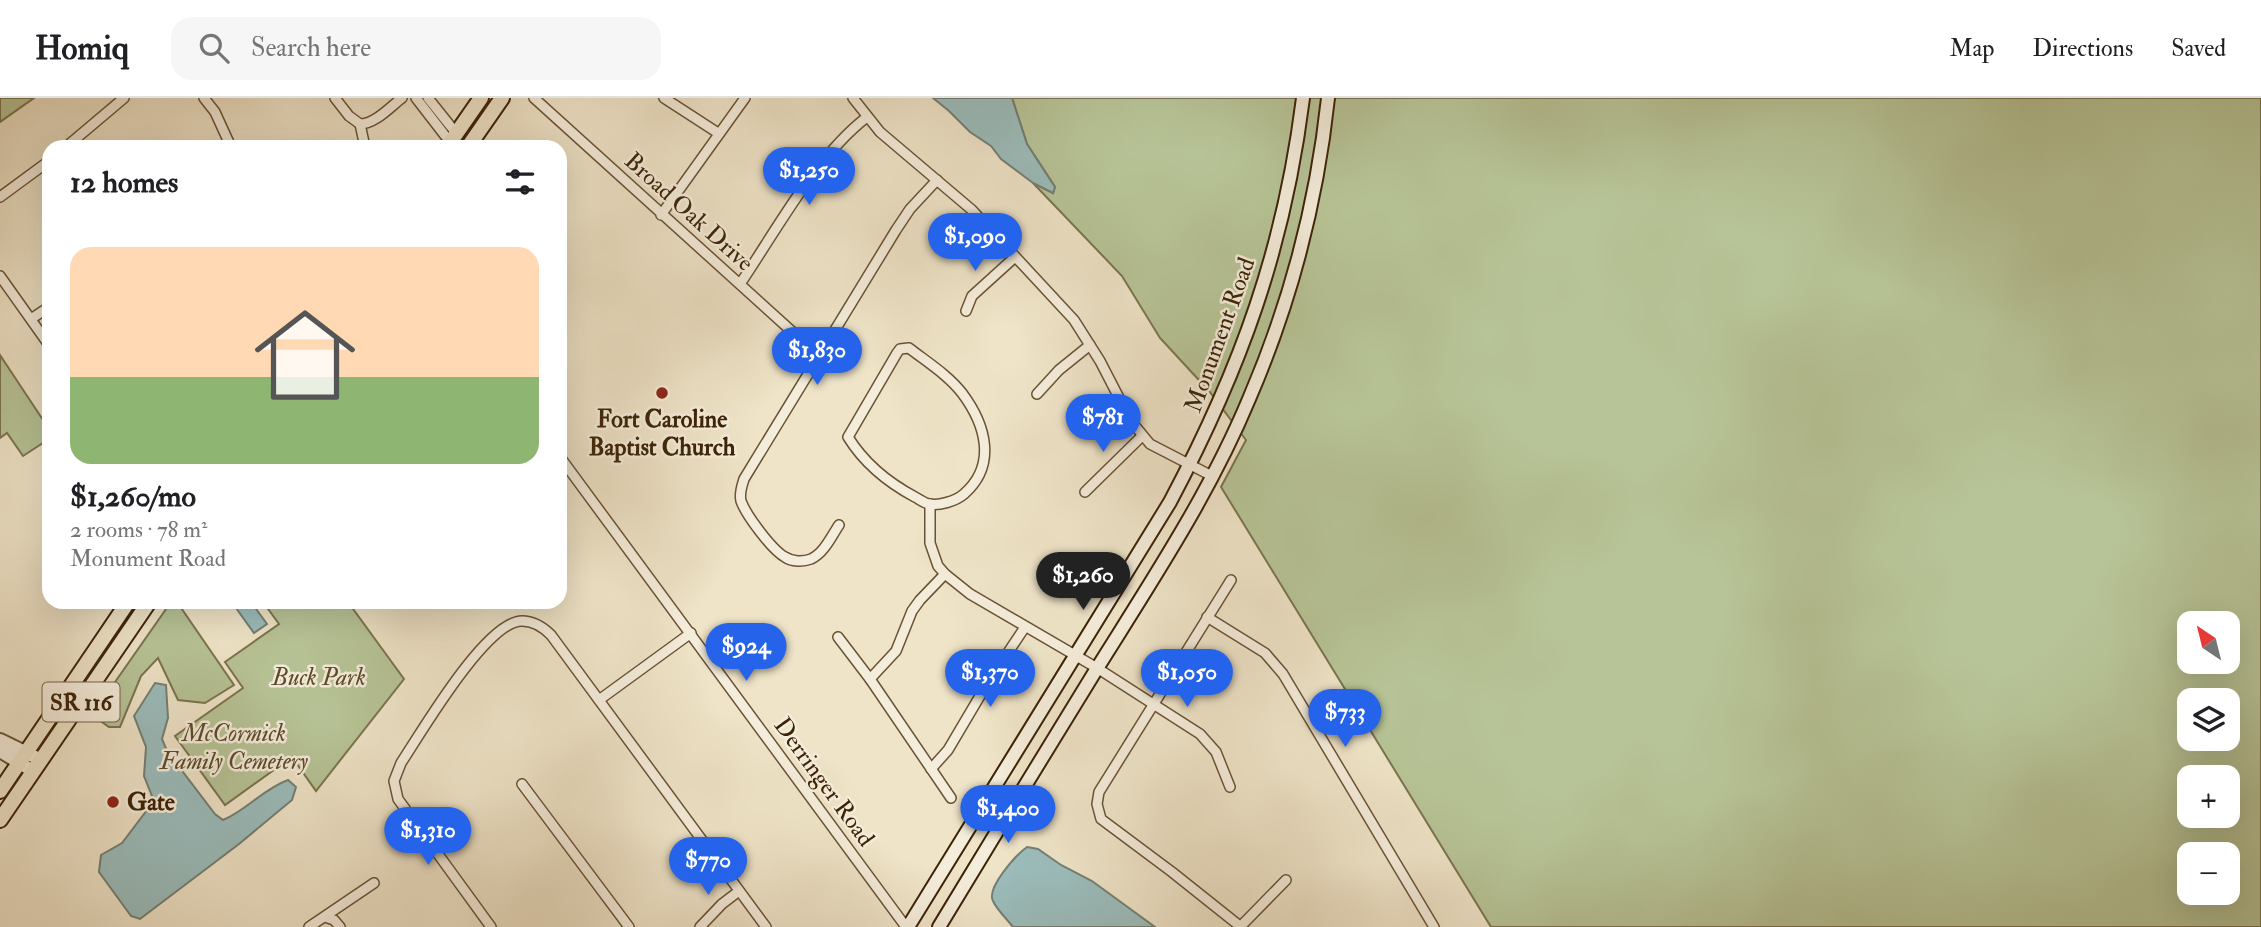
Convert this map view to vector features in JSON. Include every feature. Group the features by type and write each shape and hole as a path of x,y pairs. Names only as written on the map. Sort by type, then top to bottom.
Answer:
{"main road":[{"path":"452,140 481,98"},
{"path":"473,140 502,98"},
{"name":"Monument Road","path":"907,927 1076,656 1190,465 1228,383 1266,280 1286,202 1303,98"},
{"name":"Monument Road","path":"939,927 1188,520 1249,399 1286,297 1314,190 1328,98"},
{"name":"SR 116","path":"0,791 123,609"},
{"path":"139,617 141,609"},
{"name":"SR 116","path":"0,820 144,609"},
{"path":"0,740 37,765"},
{"path":"0,751 23,757"}],"street":[{"path":"74,140 124,98"},
{"path":"204,98 215,113 228,140"},
{"path":"335,98 349,116 360,124 371,121 402,98"},
{"path":"416,98 450,140"},
{"path":"428,98 450,140"},
{"name":"Broad Oak Drive","path":"534,98 818,355"},
{"path":"664,98 718,133"},
{"path":"661,215 745,98"},
{"path":"853,98 867,117 972,210 1074,320 1142,436 1150,444 1212,476"},
{"path":"740,284 829,155 867,117"},
{"path":"360,124 363,140"},
{"path":"0,197 42,166"},
{"path":"839,525 817,555 803,562 792,560 774,548 750,517 741,501 740,492 744,479 896,230 910,209 937,180"},
{"path":"966,311 972,296 1015,257"},
{"path":"0,276 42,334"},
{"path":"32,319 42,312"},
{"path":"1037,394 1059,370 1090,345"},
{"path":"909,348 942,373 961,392 972,409 985,448 983,468 973,486 956,499 930,504 883,477 857,451 848,437 900,349 909,348"},
{"path":"1085,492 1142,436"},
{"name":"Derringer Road","path":"567,466 907,927"},
{"path":"930,504 930,543 938,566 945,574 970,594 1097,668 1208,742 1222,763 1230,788"},
{"path":"870,679 896,651 912,611 945,574"},
{"path":"1231,580 1099,792 1097,804 1101,819 1240,927 1286,880"},
{"path":"1207,617 1265,653 1283,674 1434,927"},
{"path":"491,927 398,800 394,781 401,763 478,651 517,622 537,624 544,628 766,927"},
{"path":"931,769 948,750 1025,627"},
{"path":"599,700 691,633"},
{"path":"838,637 870,679 951,799"},
{"path":"522,784 629,927"},
{"path":"309,927 374,883"},
{"path":"700,927 739,891"},
{"path":"325,917 334,920 340,927"}],"green space":[{"path":"0,98 34,98 0,122"},
{"path":"1012,98 2261,98 2261,927 1491,927 1221,487 1246,440 1209,391 1160,338 1122,276 1033,183 1053,193 1055,187 1027,144"},
{"path":"0,355 42,418 42,444 23,456 7,433 0,438"},
{"path":"166,609 182,609 234,685 205,703 178,700 158,658 141,676 120,727 109,727 92,715"},
{"name":"Buck Park","path":"268,609 353,609 404,679 316,791 292,757 225,805 175,736 243,688 225,662 279,624"}],"water":[{"path":"933,98 1012,98 1027,144 1055,187 1053,193 1033,183 1001,159 991,146 970,132"},
{"path":"237,609 256,609 267,624 254,633"},
{"path":"155,683 166,685 168,718 162,739 167,751 215,814 223,820 279,784 288,780 296,787 292,800 140,919 131,916 99,872 101,855 122,843 147,810 152,796 144,776 146,747 134,716"},
{"path":"1027,847 1038,849 1092,881 1155,927 1013,927 997,908 992,895 1003,872"}],"place":[{"name":"Fort Caroline Baptist Church","path":"662,393"},
{"name":"Gate","path":"113,802"}],"park label":[{"name":"McCormick Family Cemetery","path":"234,747"}]}
